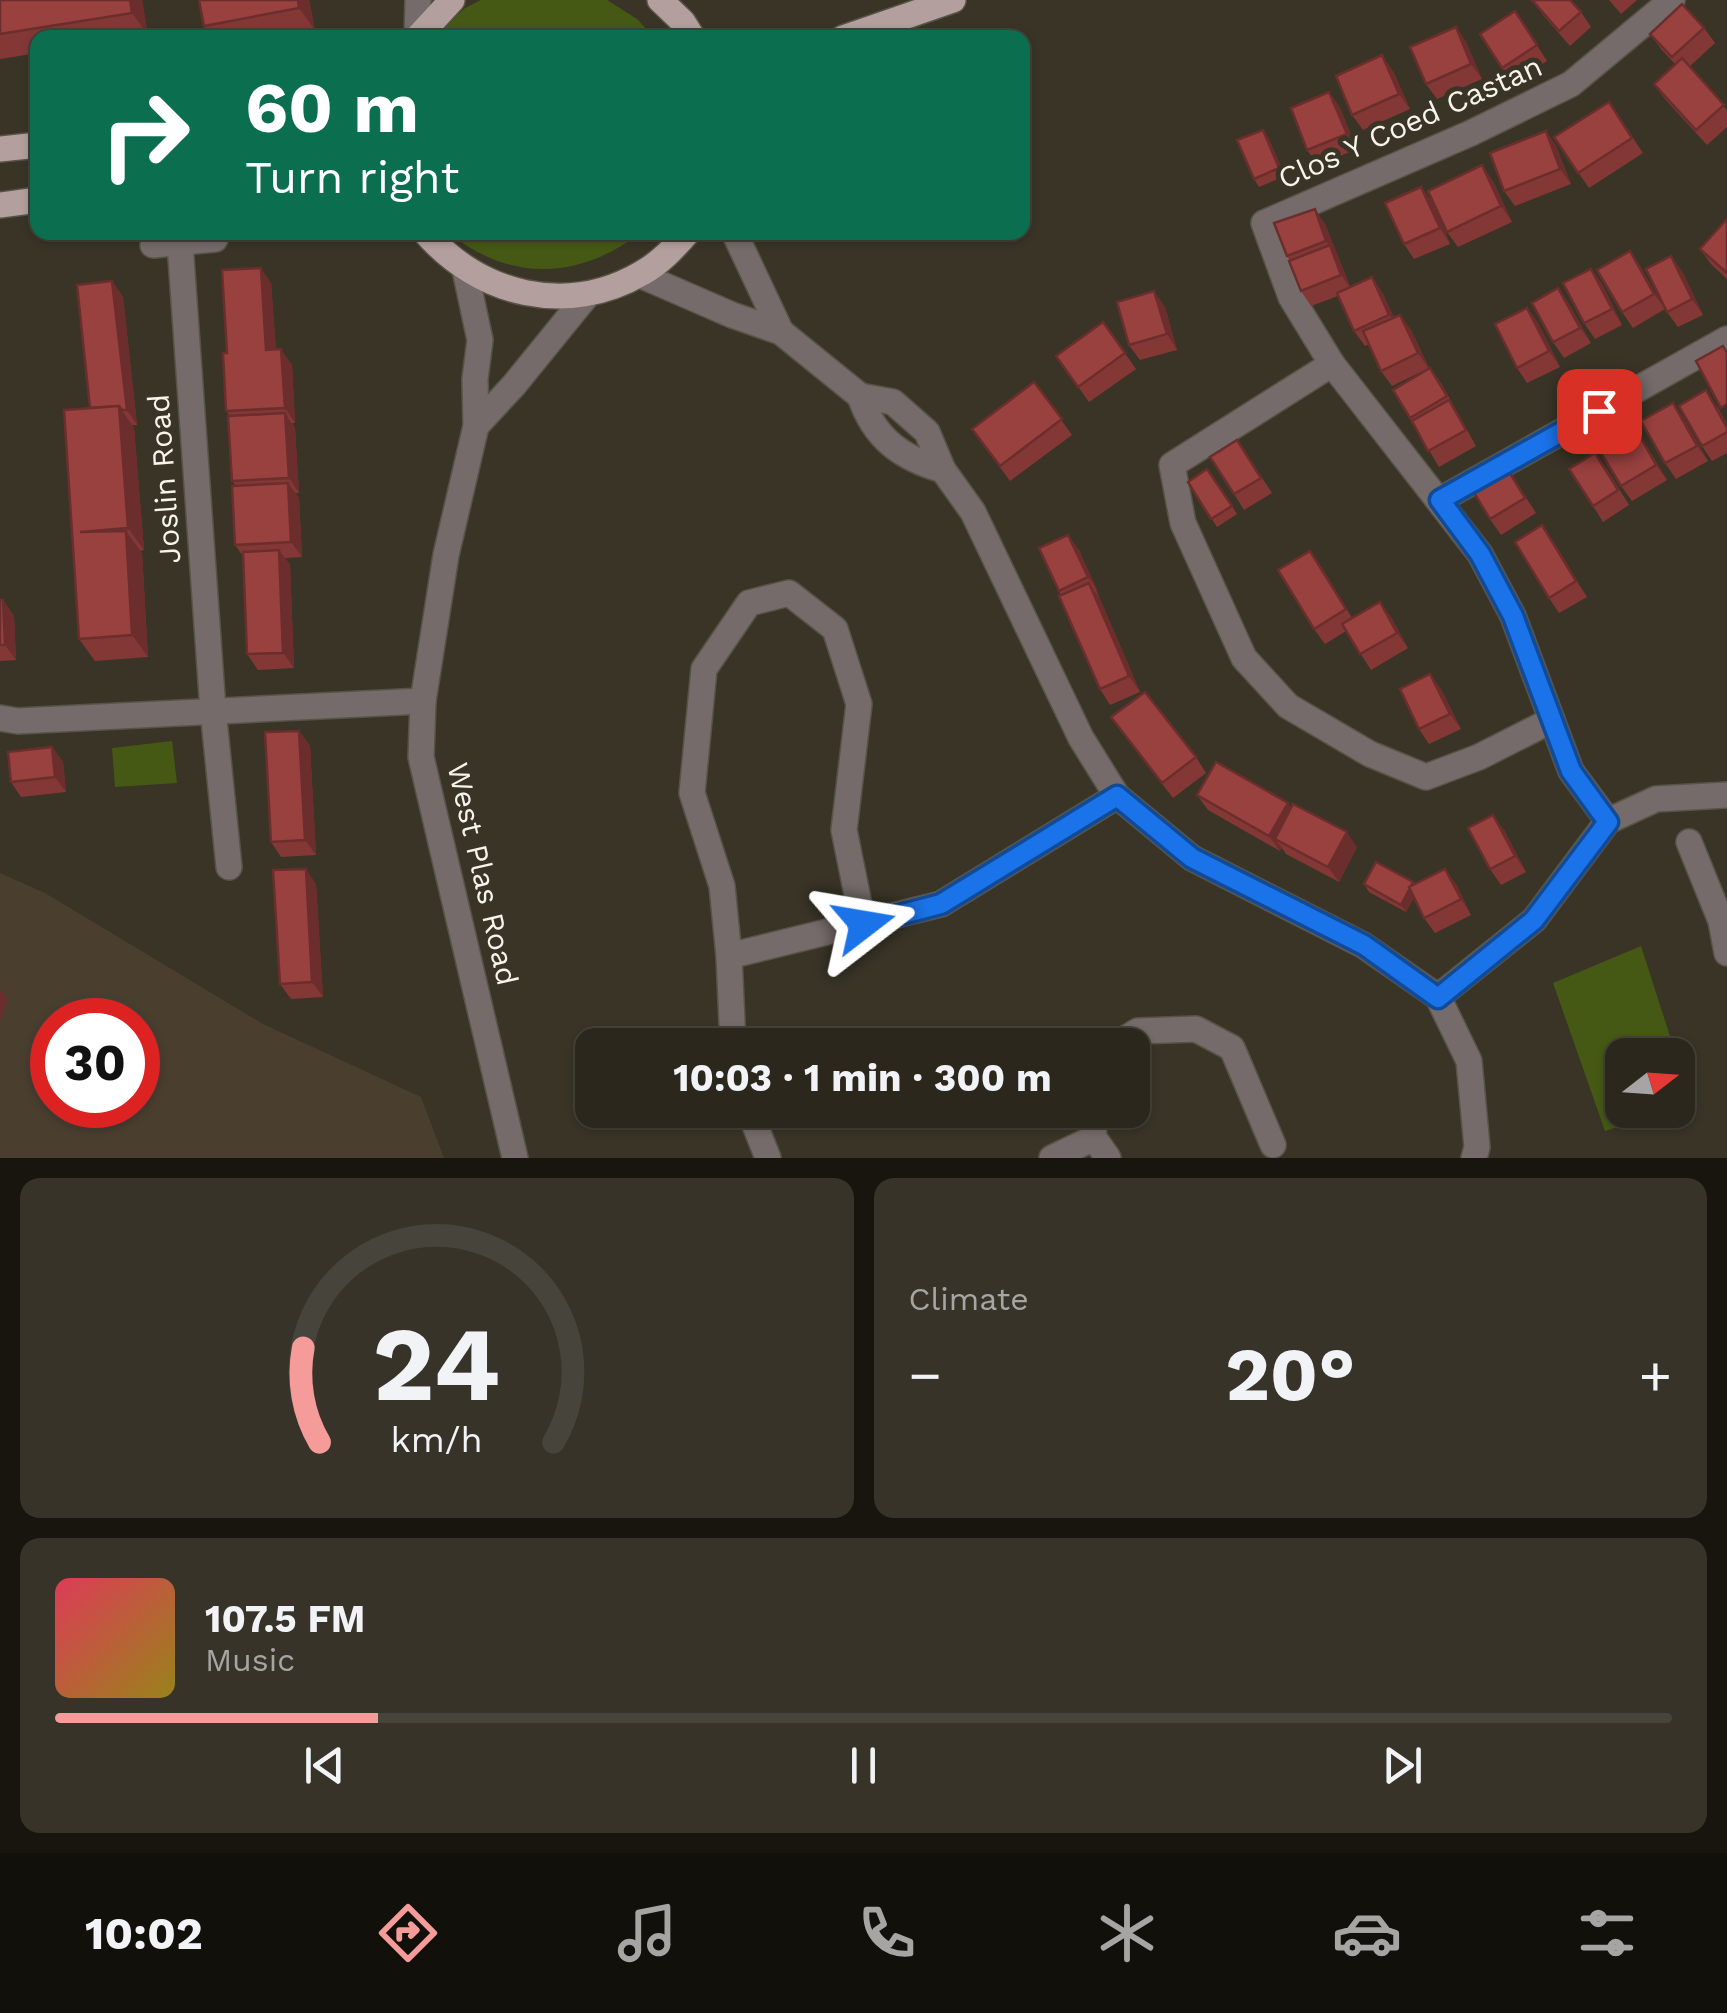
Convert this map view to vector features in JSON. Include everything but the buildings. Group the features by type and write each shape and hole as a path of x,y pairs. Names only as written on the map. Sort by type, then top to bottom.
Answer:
{"main road":[{"path":"424,30 452,0"},
{"path":"660,0 688,30"},
{"path":"867,30 953,0"},
{"path":"0,150 30,145"},
{"path":"0,206 30,201"},
{"path":"432,240 465,270 504,289 545,297 588,294 640,275 681,240"}],"street":[{"path":"417,30 418,0"},
{"name":"Clos Y Coed Castan","path":"1332,364 1291,297 1264,223 1471,133 1571,84 1672,0"},
{"path":"153,245 208,240"},
{"path":"738,240 781,332"},
{"name":"Joslin Road","path":"180,244 213,710 229,866"},
{"name":"West Plas Road","path":"465,270 480,340 475,379 476,426 446,555 424,701 421,757 515,1158"},
{"path":"640,275 781,332 860,396 870,424 912,462 943,470 973,512 1081,738 1117,796 1192,858 1364,945 1438,998 1468,1061 1477,1147 1474,1158"},
{"name":"West Plas Road","path":"476,426 588,294"},
{"path":"1440,500 1727,340"},
{"path":"1552,720 1478,757 1426,777 1370,754 1288,706 1244,658 1183,523 1172,465 1332,364 1480,554 1513,616 1552,720 1571,771 1608,822"},
{"path":"732,1028 722,886 692,793 704,669 750,603 790,593 835,629 858,704 844,830 864,924"},
{"path":"0,718 18,721 424,701"},
{"path":"1438,998 1534,920 1608,822 1656,799 1727,795"},
{"path":"730,956 941,904 1117,796"},
{"path":"1689,842 1721,921 1727,953"},
{"path":"1150,1031 1196,1029 1232,1048 1273,1145"},
{"path":"756,1128 768,1158"},
{"path":"1052,1158 1101,1148"}],"shaded area":[{"path":"0,873 45,893 263,1024 421,1097 444,1158 0,1158"}],"green space":[{"path":"481,0 607,0 647,30 442,30 465,8"},
{"path":"459,240 630,240 593,260 544,269 520,267"},
{"path":"172,741 177,783 115,787 112,748"},
{"path":"1641,946 1671,1038 1605,1038 1605,1128 1615,1128 1605,1131 1553,983"}],"route":[{"path":"864,924 941,904 1117,796 1192,858 1364,945 1438,998 1534,920 1608,822 1571,771 1513,616 1480,554 1440,500 1599,411"}]}
